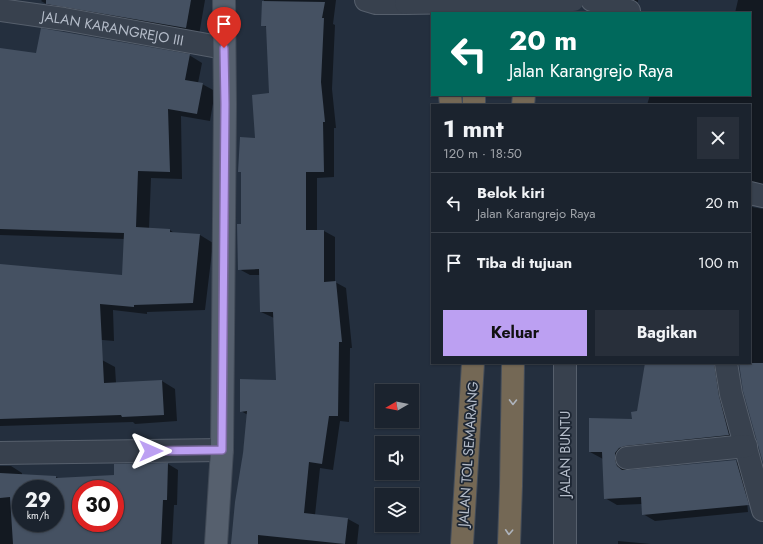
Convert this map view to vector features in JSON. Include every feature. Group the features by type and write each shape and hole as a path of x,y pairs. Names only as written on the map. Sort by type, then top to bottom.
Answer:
{"highway":[{"path":"437,0 439,12"},
{"path":"470,0 471,12"},
{"path":"504,0 505,12"},
{"path":"530,12 531,0"},
{"name":"JALAN TOL SEMARANG","path":"462,544 474,364"},
{"path":"509,544 513,364"}],"main road":[{"path":"216,544 222,450 225,112 224,0"}],"street":[{"path":"366,0 376,3 573,0"},
{"path":"592,0 632,8"},
{"name":"JALAN KARANGREJO III","path":"0,10 71,20 224,48"},
{"path":"751,193 763,196"},
{"name":"JALAN BUNTU","path":"565,364 565,544"},
{"path":"726,364 731,394 762,503"},
{"path":"627,458 746,446"},
{"path":"0,453 222,450"}],"building":[{"path":"46,0 191,0 186,28 46,4"},
{"path":"262,1 325,2 322,18 324,18 321,82 325,122 323,122 324,172 306,172 306,230 324,230 324,282 336,281 342,342 339,342 338,416 329,416 322,464 309,462 304,513 348,518 345,544 258,535 258,544 231,544 247,411 240,412 240,379 276,380 273,312 260,312 259,269 238,270 237,224 241,224 241,172 238,172 240,137 255,138 252,95 269,93 266,26 261,26"},
{"path":"41,28 190,54 185,80 203,83 197,114 168,109 170,172 138,171 136,227 170,229 170,232 200,234 193,303 134,305 134,307 100,304 104,383 162,380 164,415 0,419 0,264 122,275 124,233 0,229 0,48 36,53"},
{"path":"763,363 763,463 743,391 739,364"},
{"path":"645,364 714,364 719,396 729,435 625,446 619,448 615,453 615,460 617,466 622,470 628,470 736,460 749,505 642,515 641,497 604,499 602,452 589,452 589,418 632,419 631,412 637,411"},
{"path":"168,463 167,500 163,500 161,544 13,544 12,532 64,532 64,480 12,480 12,528 10,497 0,498 0,473 56,476 56,478 114,475 114,464"}],"route":[{"path":"151,451 222,450 225,104 224,48"}]}
